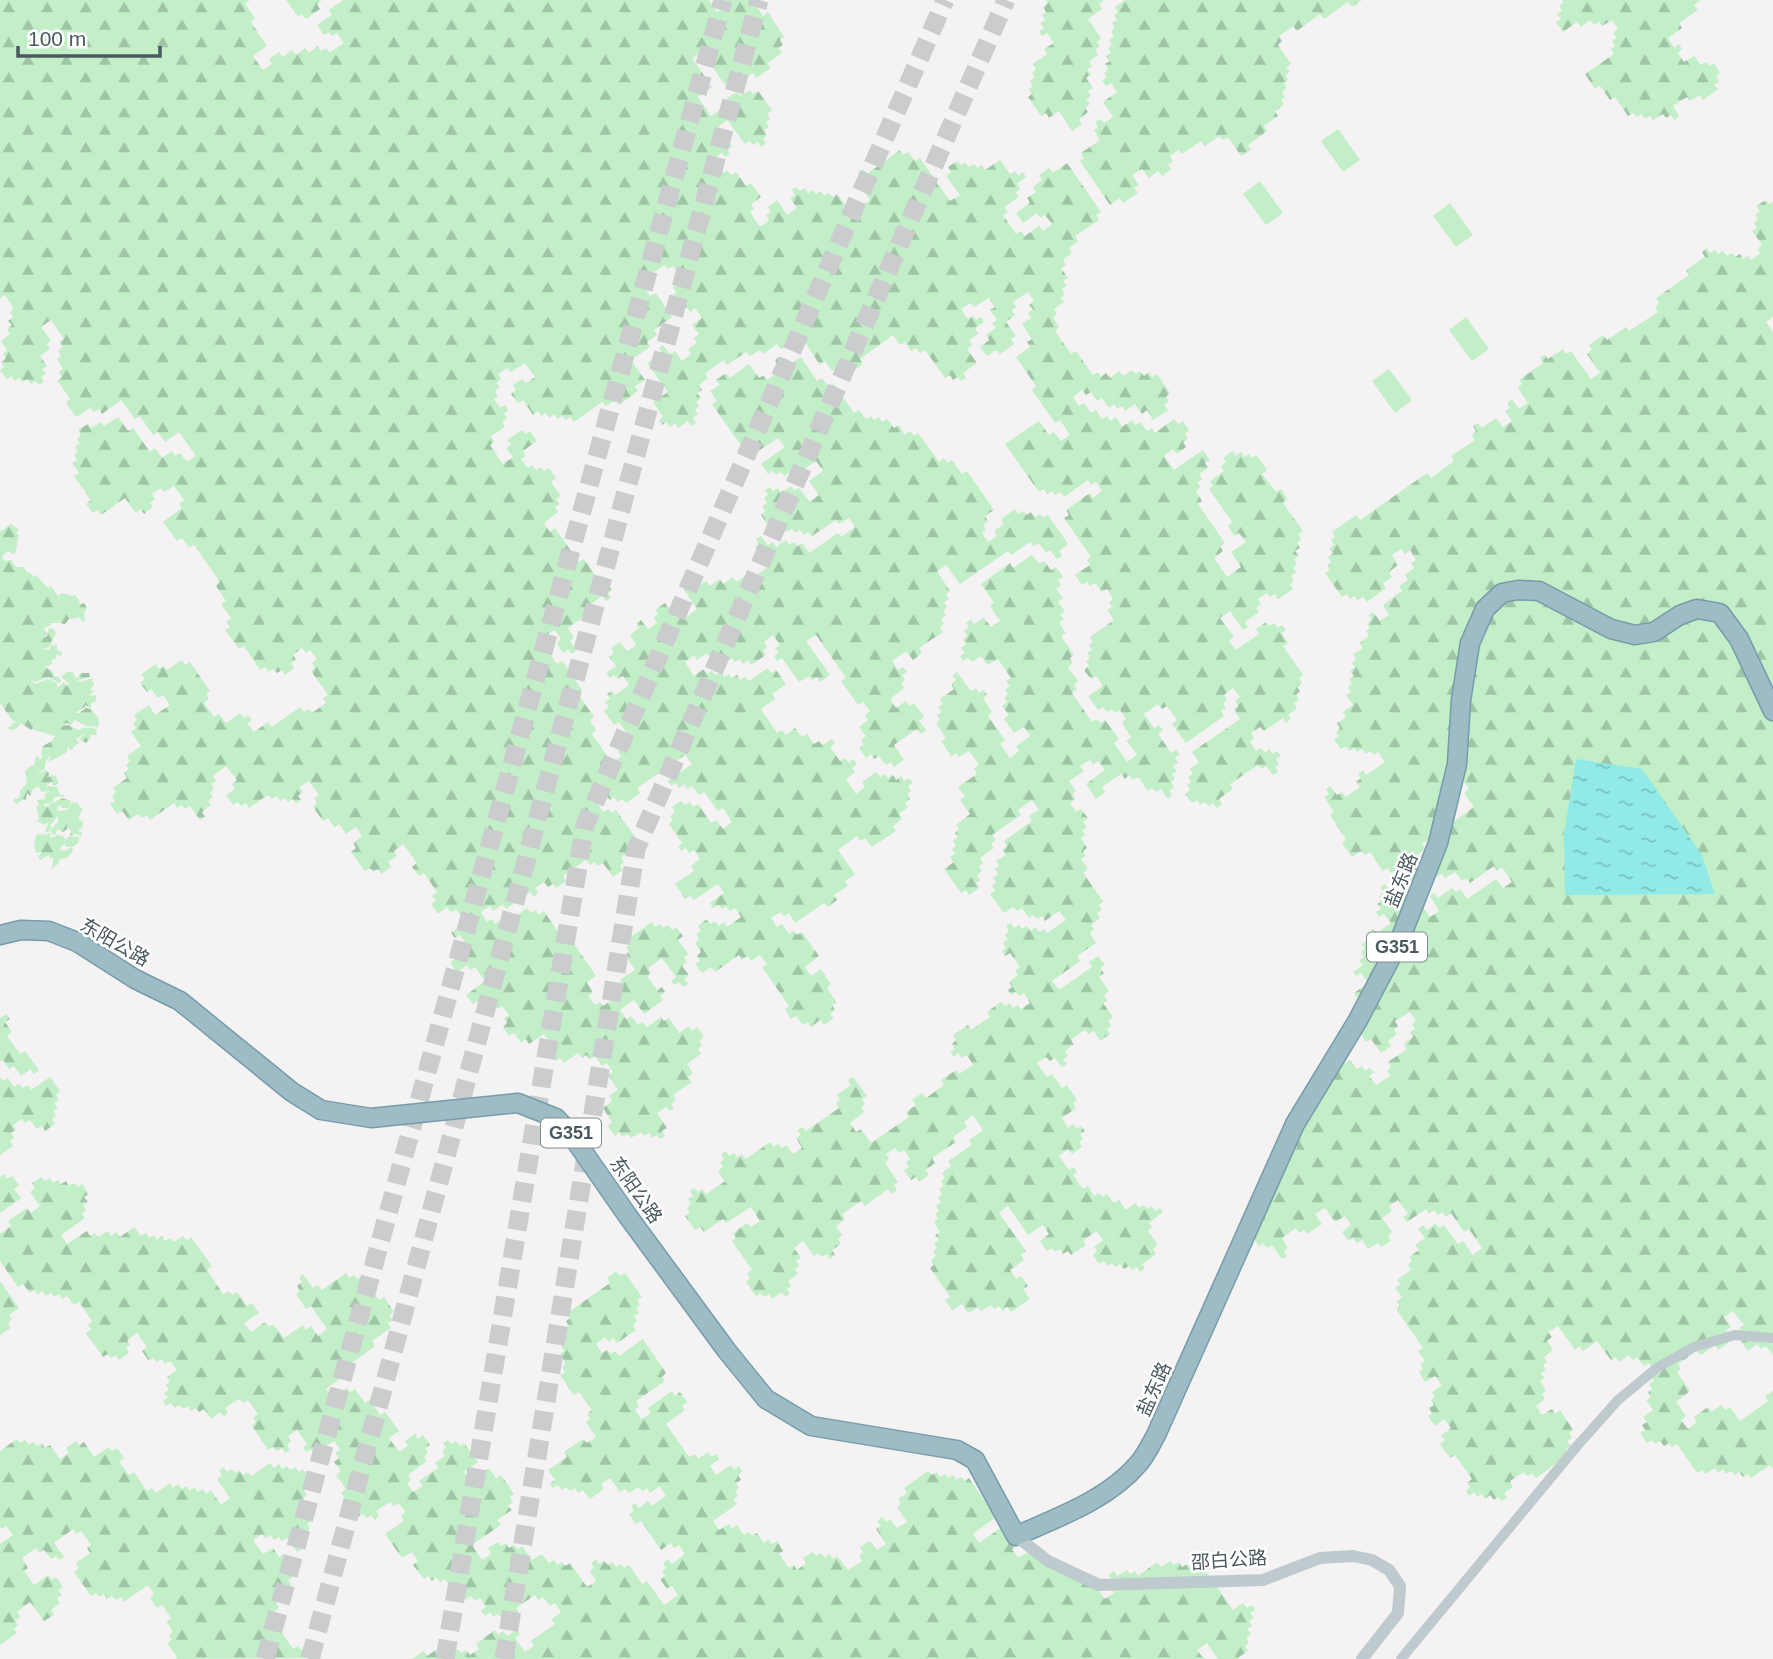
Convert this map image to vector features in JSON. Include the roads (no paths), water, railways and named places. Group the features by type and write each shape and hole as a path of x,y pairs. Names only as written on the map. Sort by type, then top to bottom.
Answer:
{"highway":[{"name":"盐东路","path":"1016,1536 1074,1510 1118,1483 1140,1462 1156,1434 1295,1124 1358,1020 1399,942 1438,843 1457,764 1461,700 1469,643 1485,609 1502,593 1518,590 1539,591 1611,629 1635,635 1654,632 1680,615 1697,609 1720,613 1740,639 1773,711"},
{"name":"东阳公路","path":"0,935 21,930 49,931 77,942 135,979 180,1001 292,1092 321,1110 370,1118 518,1103 555,1118 570,1133 727,1351 766,1399 811,1426 957,1450 975,1460 1016,1536"}],"street":[{"path":"1401,1659 1577,1446 1619,1400 1658,1367 1694,1347 1735,1335 1773,1338"},
{"name":"邵白公路","path":"1016,1536 1048,1561 1099,1585 1263,1580 1320,1559 1353,1556 1372,1560 1389,1570 1400,1586 1398,1613 1362,1659"}],"water":[{"path":"1576,759 1642,769 1702,855 1715,894 1565,895 1564,834"}],"tunnel":[{"path":"265,1659 723,0"},
{"path":"310,1659 759,0"},
{"path":"445,1659 585,825 945,0"},
{"path":"504,1659 636,849 1006,0"}]}
